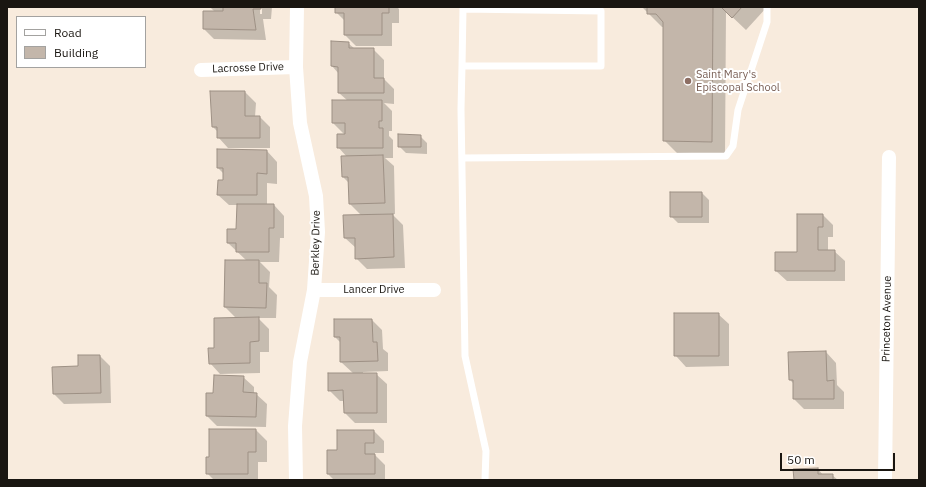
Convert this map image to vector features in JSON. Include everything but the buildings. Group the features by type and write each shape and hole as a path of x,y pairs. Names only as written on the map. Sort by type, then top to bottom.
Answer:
{"street":[{"name":"Berkley Drive","path":"296,480 295,426 300,362 314,290 318,232 316,196 300,123 296,67 297,7"},
{"name":"Lacrosse Drive","path":"201,70 296,67"},
{"name":"Princeton Avenue","path":"885,480 889,157"},
{"name":"Lancer Drive","path":"314,290 434,290"}],"lane":[{"path":"462,158 726,156 733,146 738,110 767,22 767,7"},
{"path":"462,66 601,66 601,11 463,8 462,66 462,299 465,356 486,451 486,480"}],"place":[{"name":"Saint Mary's Episcopal School","path":"688,81"}]}
